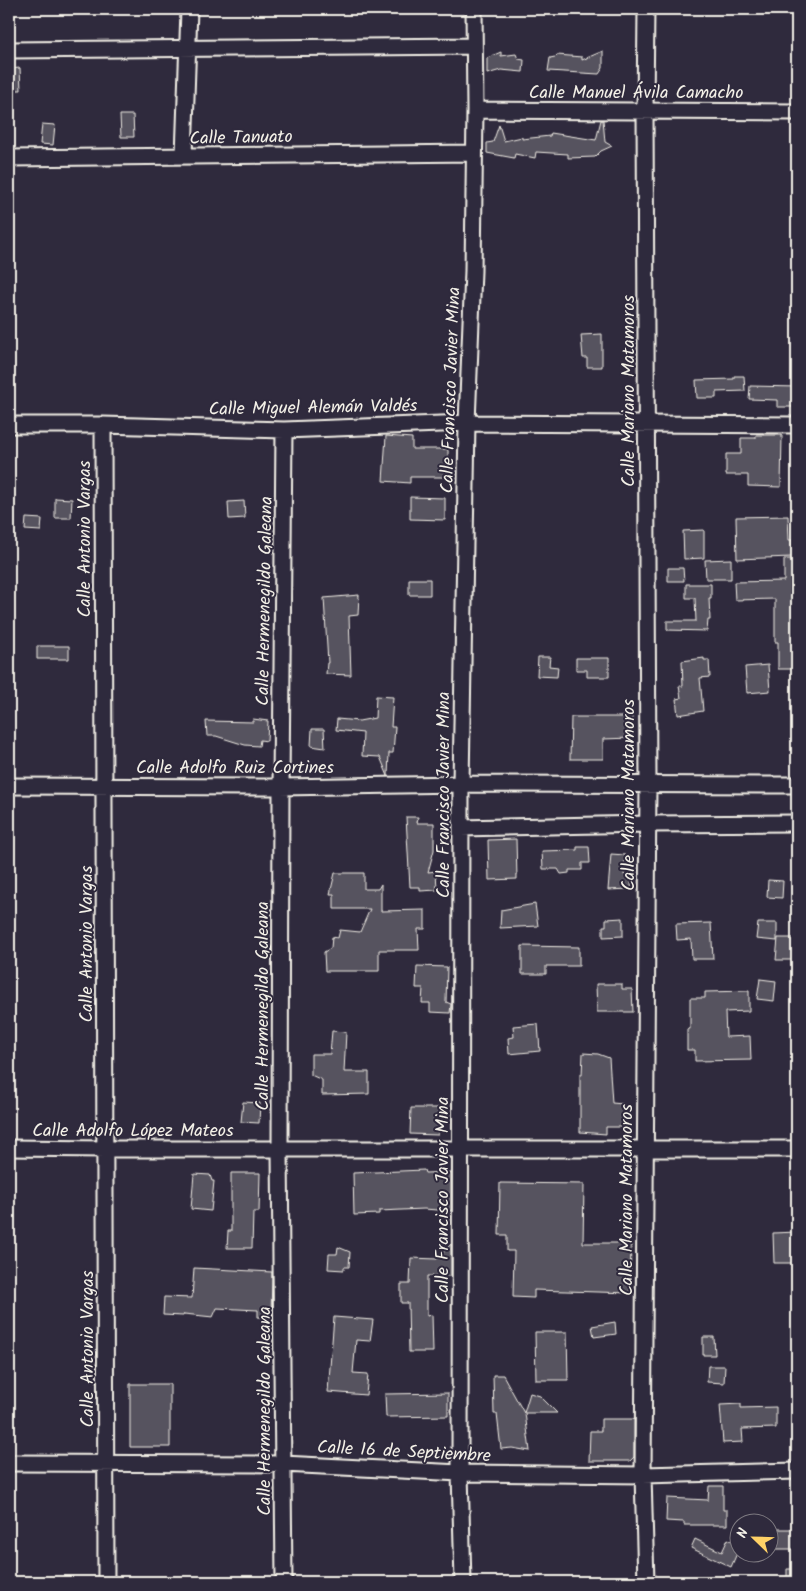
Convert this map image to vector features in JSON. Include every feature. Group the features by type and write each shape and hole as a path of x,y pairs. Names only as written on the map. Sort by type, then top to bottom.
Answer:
{"street":[{"path":"184,156 188,9"},
{"name":"Calle Francisco Javier Mina","path":"463,1582 460,1474 461,784 467,423 473,271 474,9"},
{"name":"Calle Mariano Matamoros","path":"646,9 648,784 643,1475 646,1582"},
{"path":"9,50 474,46"},
{"name":"Calle Manuel Ávila Camacho","path":"475,110 797,112"},
{"name":"Calle Tanuato","path":"9,158 474,153"},
{"name":"Calle Miguel Alemán Valdés","path":"9,425 103,425 284,430 467,423 797,425"},
{"name":"Calle Antonio Vargas","path":"103,425 106,1582"},
{"name":"Calle Hermenegildo Galeana","path":"284,430 280,1150 284,1582"},
{"name":"Calle Adolfo Ruiz Cortines","path":"9,786 797,785"},
{"path":"461,828 647,824 797,824"},
{"name":"Calle Adolfo López Mateos","path":"9,1148 280,1150 797,1149"},
{"name":"Calle 16 de Septiembre","path":"9,1463 283,1464 460,1474 643,1475 797,1471"}],"building":[{"path":"603,51 603,68 599,74 548,71 550,58 557,55 582,57 582,60"},
{"path":"501,52 501,56 516,54 518,59 524,60 523,72 501,70 487,74 487,58"},
{"path":"20,68 21,90 9,90 9,69"},
{"path":"120,115 133,115 134,137 121,137"},
{"path":"601,120 603,120 605,142 612,146 601,151 595,157 568,158 568,154 536,152 535,158 515,154 514,158 487,153 487,143 493,142 499,125 504,141 522,137 522,139 550,136 551,133 596,140"},
{"path":"42,124 55,125 53,145 40,144"},
{"path":"602,334 602,367 587,367 587,358 583,358 581,335"},
{"path":"734,376 744,376 745,391 716,392 716,398 697,398 696,380 734,379"},
{"path":"750,386 797,387 797,407 777,407 777,400 749,399"},
{"path":"756,435 782,435 781,487 748,486 748,475 726,475 726,454 741,454 741,438 756,438"},
{"path":"386,436 412,438 412,449 448,449 448,477 410,477 410,483 383,481"},
{"path":"410,497 445,498 445,520 410,519"},
{"path":"55,498 72,499 71,518 55,518"},
{"path":"244,501 245,518 229,519 228,502"},
{"path":"788,516 789,540 792,540 792,557 737,559 736,517"},
{"path":"26,518 42,519 41,531 25,530"},
{"path":"704,530 704,558 684,559 683,531"},
{"path":"731,559 731,579 706,579 705,560"},
{"path":"784,559 797,559 797,669 778,669 778,642 775,642 775,599 735,600 734,582 784,581"},
{"path":"668,568 683,568 684,581 668,581"},
{"path":"409,579 430,579 430,595 409,595"},
{"path":"686,584 711,584 711,598 709,598 710,620 708,620 707,631 667,630 667,621 696,621 695,598 686,598"},
{"path":"359,595 358,615 349,616 351,675 326,674 328,663 324,598"},
{"path":"37,646 69,646 69,659 37,659"},
{"path":"538,657 550,657 549,666 558,667 557,677 537,676"},
{"path":"576,658 609,658 609,677 587,677 587,670 576,670"},
{"path":"704,658 704,660 709,660 710,677 700,678 703,711 678,715 676,699 681,698 679,686 683,686 682,661"},
{"path":"768,665 770,691 747,693 745,667"},
{"path":"376,696 393,697 391,727 395,727 393,753 389,753 388,776 380,757 362,756 363,733 336,730 337,719 359,721 375,718"},
{"path":"571,717 632,717 631,738 603,739 603,759 570,759"},
{"path":"253,719 268,721 267,741 260,740 259,746 245,745 216,736 207,736 206,721 253,722"},
{"path":"312,729 324,729 325,748 311,746"},
{"path":"406,817 418,817 417,823 434,823 434,850 428,872 436,871 437,890 420,891 420,887 410,887"},
{"path":"516,839 517,879 489,880 488,840"},
{"path":"577,847 589,847 590,863 582,863 582,870 569,870 569,873 561,874 558,869 543,869 542,851 577,850"},
{"path":"611,854 625,855 624,875 632,874 631,889 608,890"},
{"path":"335,873 364,873 364,889 378,889 381,884 381,911 425,910 425,929 418,929 419,950 379,950 379,971 325,971 324,952 331,948 332,937 338,938 340,930 360,932 370,909 334,909 334,894 330,894"},
{"path":"768,880 783,881 782,898 767,897"},
{"path":"535,904 538,926 500,928 501,910"},
{"path":"623,918 623,936 603,937 603,926 606,926 606,919"},
{"path":"711,923 713,959 692,959 691,939 677,940 676,924"},
{"path":"758,923 777,923 777,941 756,939"},
{"path":"778,938 797,938 797,960 776,960"},
{"path":"522,946 579,947 579,966 546,966 546,974 522,974"},
{"path":"417,966 447,967 446,1002 451,1004 450,1013 430,1012 430,1003 422,1003 423,988 416,988"},
{"path":"760,979 776,981 774,1001 757,999"},
{"path":"596,984 622,984 622,989 632,989 633,1012 597,1012"},
{"path":"749,991 749,1011 725,1012 726,1037 750,1036 751,1060 695,1061 695,1050 687,1050 687,1029 690,1029 690,998 705,998 705,992"},
{"path":"538,1024 540,1051 509,1054 508,1038 514,1037 513,1026"},
{"path":"332,1031 346,1032 344,1072 369,1072 369,1094 322,1095 322,1080 311,1075 311,1054 330,1054"},
{"path":"583,1053 598,1054 609,1058 612,1103 623,1104 623,1127 606,1127 606,1134 580,1132 580,1075 582,1075"},
{"path":"243,1102 260,1103 259,1123 241,1122"},
{"path":"411,1108 439,1108 438,1135 410,1134"},
{"path":"424,1170 425,1173 451,1172 451,1211 424,1209 379,1211 379,1214 354,1215 353,1173"},
{"path":"231,1173 260,1173 259,1212 253,1212 252,1248 227,1248 228,1231 231,1231"},
{"path":"194,1174 210,1175 212,1181 214,1181 211,1211 191,1209"},
{"path":"500,1183 584,1184 583,1243 631,1243 630,1293 534,1290 534,1298 513,1297 514,1251 507,1251 507,1235 499,1235"},
{"path":"797,1232 797,1263 774,1263 773,1233"},
{"path":"451,1244 451,1276 427,1276 427,1316 432,1315 433,1352 409,1352 408,1303 401,1303 401,1284 410,1284 411,1258 437,1259"},
{"path":"338,1247 350,1252 349,1267 344,1267 344,1270 328,1269 329,1254 337,1254"},
{"path":"194,1268 272,1272 271,1318 258,1317 258,1310 217,1308 213,1317 184,1314 183,1316 163,1315 164,1297 192,1298"},
{"path":"334,1317 373,1320 370,1341 356,1340 353,1373 368,1374 366,1395 328,1392"},
{"path":"615,1322 616,1334 594,1337 592,1326"},
{"path":"535,1332 567,1332 568,1380 536,1380"},
{"path":"703,1337 714,1337 715,1355 703,1355"},
{"path":"708,1366 725,1366 724,1383 707,1382"},
{"path":"493,1375 503,1375 524,1413 530,1393 540,1396 557,1413 525,1413 530,1451 512,1448 501,1449 497,1414 494,1414"},
{"path":"130,1384 170,1384 170,1447 130,1447"},
{"path":"448,1393 448,1416 386,1417 385,1394"},
{"path":"741,1404 741,1408 776,1407 776,1428 742,1429 743,1442 723,1443 720,1405"},
{"path":"601,1419 634,1419 634,1457 630,1461 589,1461 590,1431 601,1431"},
{"path":"709,1486 723,1486 723,1510 727,1510 727,1525 684,1525 684,1522 666,1521 667,1498 708,1500"},
{"path":"778,1529 796,1529 797,1549 778,1549"},
{"path":"695,1539 722,1552 728,1539 728,1564 732,1564 731,1567 691,1548"},
{"path":"787,1569 797,1569 797,1581 787,1581"}]}
